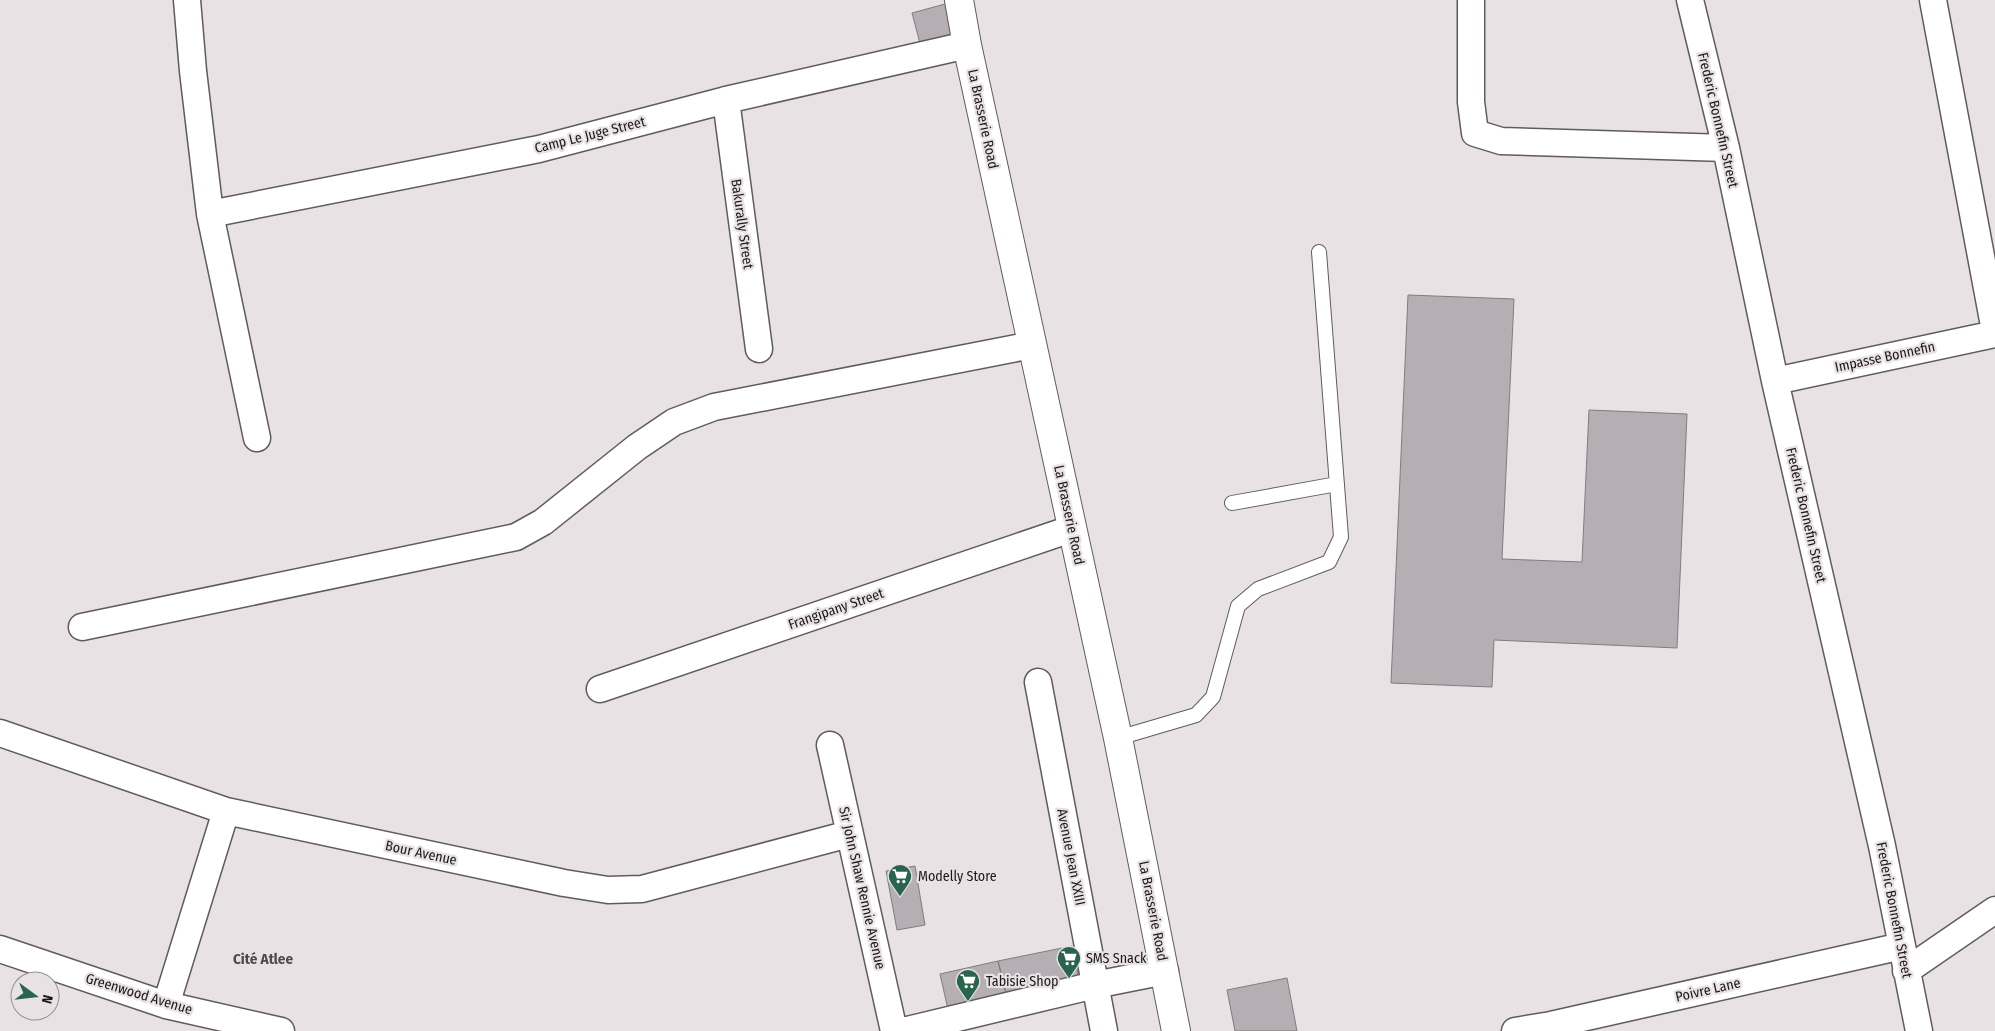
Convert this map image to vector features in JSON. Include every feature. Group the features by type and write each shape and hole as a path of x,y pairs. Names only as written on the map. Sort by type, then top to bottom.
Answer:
{"main road":[{"name":"La Brasserie Road","path":"959,0 967,45 1118,738 1176,1031"}],"street":[{"path":"187,0 210,214 257,438"},
{"path":"1471,0 1471,102 1475,133 1501,140 1726,148"},
{"name":"Frederic Bonnefin Street","path":"1690,0 1726,148 1775,380 1879,836 1919,1031"},
{"path":"1933,0 1995,332"},
{"name":"Camp Le Juge Street","path":"210,214 539,149 726,100 967,45"},
{"name":"Bakurally Street","path":"726,100 759,349"},
{"name":"Impasse Bonnefin","path":"1775,380 1995,332"},
{"path":"82,627 516,537 543,522 637,447 674,422 714,407 1032,345"},
{"name":"Frangipany Street","path":"600,689 1072,529"},
{"name":"Avenue Jean XXIII","path":"1038,682 1104,1031"},
{"name":"Bour Avenue","path":"0,734 226,811 564,883 608,890 642,888 850,834"},
{"name":"Sir John Shaw Rennie Avenue","path":"830,745 894,1031"},
{"path":"166,1005 226,811"},
{"path":"1906,971 1995,910"},
{"name":"Poivre Lane","path":"1515,1031 1552,1028 1902,946"},
{"name":"Greenwood Avenue","path":"0,949 166,1005 281,1031"},
{"path":"904,1031 1165,971"}],"lane":[{"path":"1118,738 1196,715 1214,697 1238,606 1258,589 1328,562 1341,537 1319,252"},
{"path":"1232,503 1337,484"}],"building":[{"path":"956,1 965,35 921,47 912,13"},
{"path":"1408,295 1514,299 1502,559 1582,562 1589,410 1687,414 1677,648 1494,640 1492,687 1391,683"},
{"path":"915,866 925,925 897,930 886,871"},
{"path":"1072,946 1079,979 1007,998 998,961"},
{"path":"998,961 1007,998 949,1014 940,974"},
{"path":"1287,978 1297,1031 1235,1031 1227,990"}],"place":[{"name":"Modelly Store","path":"900,897"},
{"name":"SMS Snack","path":"1069,979"},
{"name":"Tabisie Shop","path":"968,1002"}],"district":[{"name":"Cité Atlee","path":"263,959"}]}
